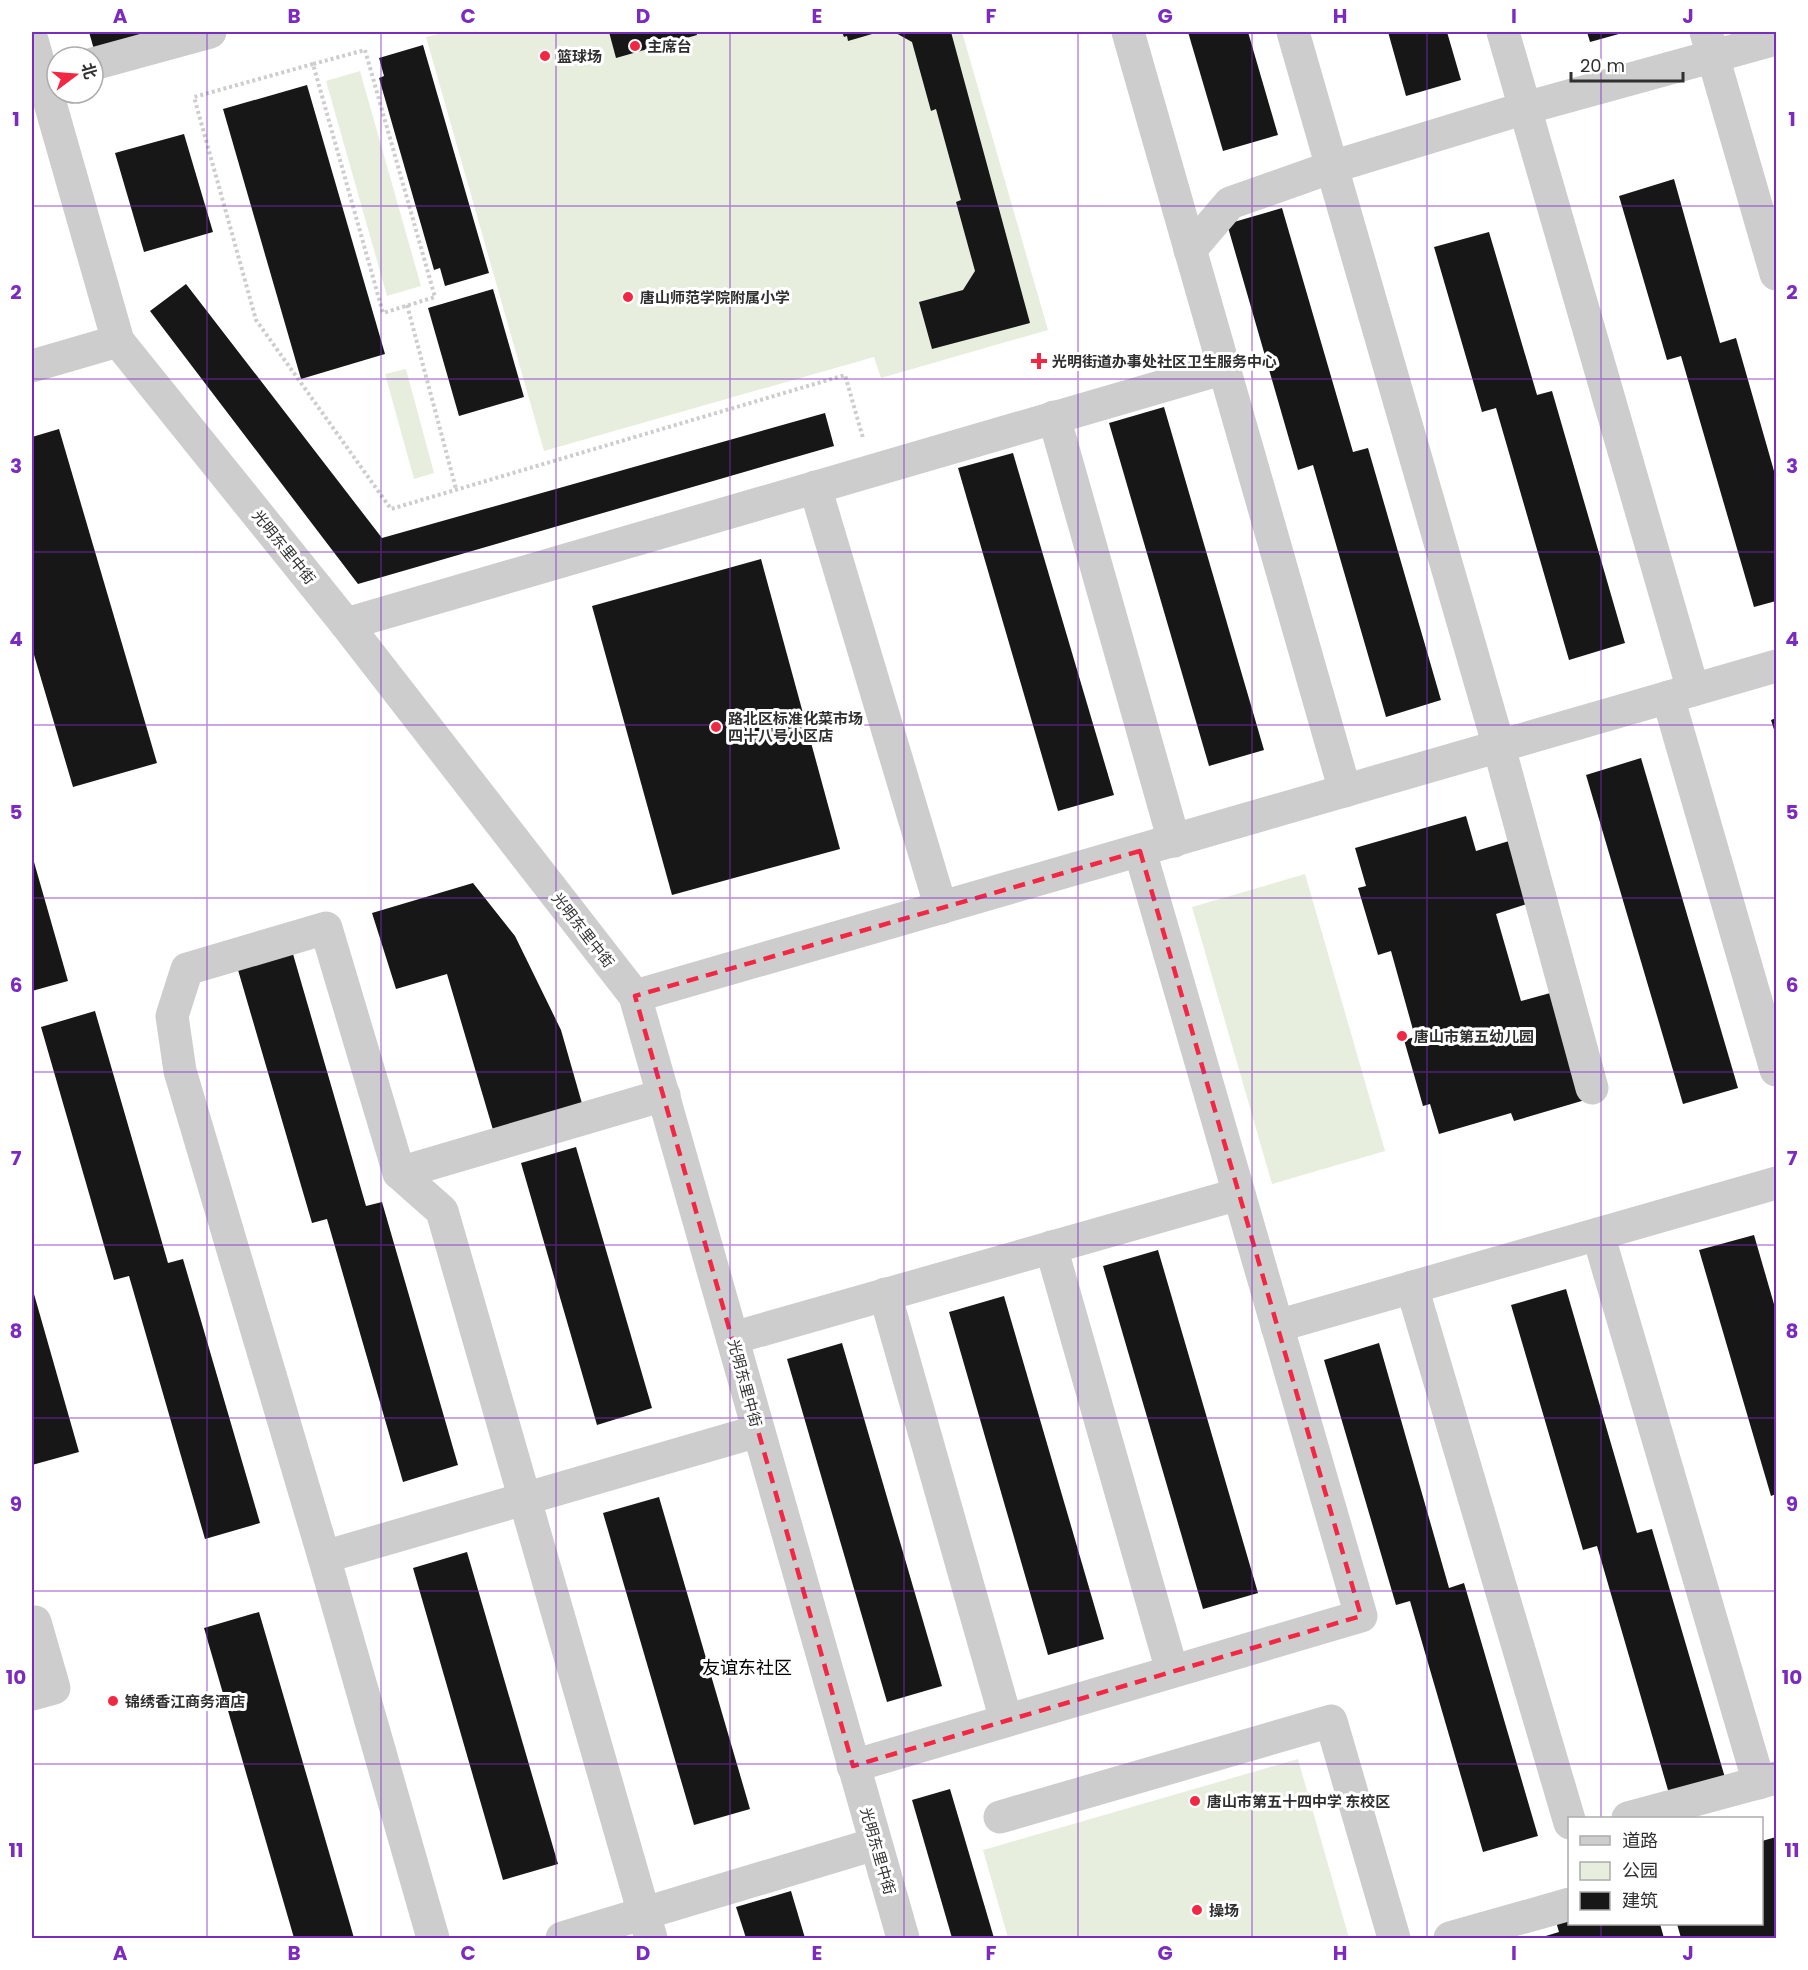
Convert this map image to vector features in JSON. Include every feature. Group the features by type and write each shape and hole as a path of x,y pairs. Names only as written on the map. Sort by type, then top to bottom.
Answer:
{"street":[{"path":"1128,32 1345,791"},
{"path":"1293,32 1499,747 1592,1088"},
{"path":"1503,32 1681,693 1776,1070"},
{"path":"105,61 200,33"},
{"path":"1190,250 1230,203 1332,168 1525,108 1710,44 1776,39"},
{"name":"光明东里中街","path":"32,40 45,66"},
{"path":"1710,44 1776,274"},
{"name":"光明东里中街","path":"57,105 118,341 346,624 635,996 903,1938"},
{"path":"32,366 118,341"},
{"path":"346,624 1225,368"},
{"path":"1054,417 1174,841"},
{"path":"815,487 941,908"},
{"path":"635,996 1776,666"},
{"path":"853,1766 1361,1616 1140,851"},
{"path":"433,1938 324,1557 180,1071 172,1016 187,969 326,928 399,1173 442,1211 647,1926"},
{"path":"399,1173 664,1095"},
{"path":"1277,1326 1776,1183"},
{"path":"733,1338 1239,1194"},
{"path":"1598,1234 1768,1780 1632,1817"},
{"path":"1051,1247 1172,1671"},
{"path":"1412,1287 1568,1819"},
{"path":"885,1294 1006,1720"},
{"path":"324,1557 758,1431"},
{"path":"32,1694 54,1688 35,1622"},
{"path":"1000,1817 1331,1721 1394,1938"},
{"path":"562,1938 647,1926 875,1844"},
{"path":"1450,1938 1568,1904"}],"path":[{"path":"312,64 383,313 435,297 365,50 312,64 194,97 256,320 391,509 845,375 873,470"},
{"path":"407,305 456,489"}],"highlighted area":[{"path":"1140,851 1361,1616 853,1766 635,996"}],"green space":[{"path":"447,32 962,32 1048,330 881,378 874,357 544,451 426,37"},
{"path":"360,71 421,286 387,296 326,81"},
{"path":"406,369 434,473 414,479 385,374"},
{"path":"1305,874 1385,1151 1272,1184 1192,907"},
{"path":"1298,1759 1349,1938 1008,1938 983,1850"}],"building":[{"path":"89,32 149,32 150,37 105,50 105,45 93,45"},
{"name":"主席台","path":"609,32 696,32 697,35 616,58"},
{"path":"842,32 879,32 848,41 847,36 844,37"},
{"path":"894,32 951,32 1030,323 932,349 919,302 963,290 975,271 956,202 961,200 936,109 931,111 912,42"},
{"path":"1188,32 1248,32 1278,135 1223,151"},
{"path":"1388,32 1447,32 1461,80 1406,96"},
{"path":"1587,32 1626,32 1590,42"},
{"path":"423,45 489,273 445,286 440,268 434,270 379,78 384,76 379,58"},
{"path":"307,85 385,354 301,379 223,109"},
{"path":"184,134 213,232 144,252 115,153"},
{"path":"1674,179 1720,343 1736,338 1776,478 1776,601 1754,607 1681,356 1667,360 1619,196"},
{"path":"1282,208 1353,452 1368,448 1441,700 1386,717 1313,465 1298,470 1227,224"},
{"path":"1489,232 1537,395 1552,391 1625,643 1569,660 1496,408 1482,412 1434,247"},
{"path":"186,284 382,538 825,413 834,446 358,584 150,311"},
{"path":"493,289 524,397 459,416 428,308"},
{"path":"1164,407 1264,750 1209,766 1109,423"},
{"path":"59,429 157,763 73,787 32,648 32,437"},
{"path":"1013,453 1114,795 1058,811 958,468"},
{"name":"路北区标准化菜市场 四十八号小区店","path":"761,559 840,849 672,895 592,606"},
{"path":"1776,718 1776,736 1771,720"},
{"path":"1641,758 1738,1088 1683,1104 1586,775"},
{"path":"1466,816 1476,851 1509,841 1527,904 1496,914 1521,1001 1554,992 1585,1100 1514,1121 1511,1113 1439,1134 1430,1104 1423,1106 1404,1040 1415,1037 1391,951 1378,955 1358,888 1366,886 1355,848"},
{"path":"34,862 68,981 32,991 32,863"},
{"path":"473,883 515,936 561,1030 585,1114 496,1140 447,974 396,989 372,913"},
{"path":"293,954 366,1206 382,1202 458,1465 403,1482 327,1219 312,1223 238,970"},
{"path":"95,1011 168,1263 183,1259 260,1523 205,1539 129,1276 114,1280 41,1027"},
{"path":"576,1147 652,1408 597,1425 521,1163"},
{"path":"1754,1235 1776,1311 1776,1494 1771,1496 1699,1250"},
{"path":"1158,1250 1258,1593 1203,1609 1103,1266"},
{"path":"32,1287 79,1452 32,1465"},
{"path":"1566,1289 1637,1533 1652,1529 1726,1781 1670,1797 1597,1546 1583,1550 1511,1305"},
{"path":"1004,1296 1104,1639 1048,1655 949,1312"},
{"path":"842,1343 942,1686 887,1702 787,1359"},
{"path":"1379,1343 1449,1588 1464,1583 1538,1836 1483,1852 1410,1601 1396,1605 1324,1360"},
{"path":"659,1497 750,1809 694,1825 603,1513"},
{"path":"467,1552 558,1864 503,1880 413,1568"},
{"path":"259,1612 354,1938 294,1938 204,1628"},
{"path":"950,1789 994,1938 952,1938 912,1800"},
{"path":"1776,1837 1776,1938 1681,1938 1677,1925 1763,1925 1763,1841"},
{"path":"791,1891 805,1938 746,1938 736,1907"},
{"path":"1568,1911 1568,1925 1660,1925 1664,1938 1539,1938 1559,1932 1554,1915"}],"place":[{"name":"主席台","path":"635,46"},
{"name":"篮球场","path":"545,56"},
{"name":"唐山师范学院附属小学","path":"628,297"},
{"name":"光明街道办事处社区卫生服务中心","path":"1039,361"},
{"name":"路北区标准化菜市场 四十八号小区店","path":"716,727"},
{"name":"唐山市第五幼儿园","path":"1402,1036"},
{"name":"锦绣香江商务酒店","path":"113,1701"},
{"name":"唐山市第五十四中学 东校区","path":"1195,1801"},
{"name":"操场","path":"1197,1910"}],"district":[{"name":"友谊东社区","path":"747,1667"}]}
